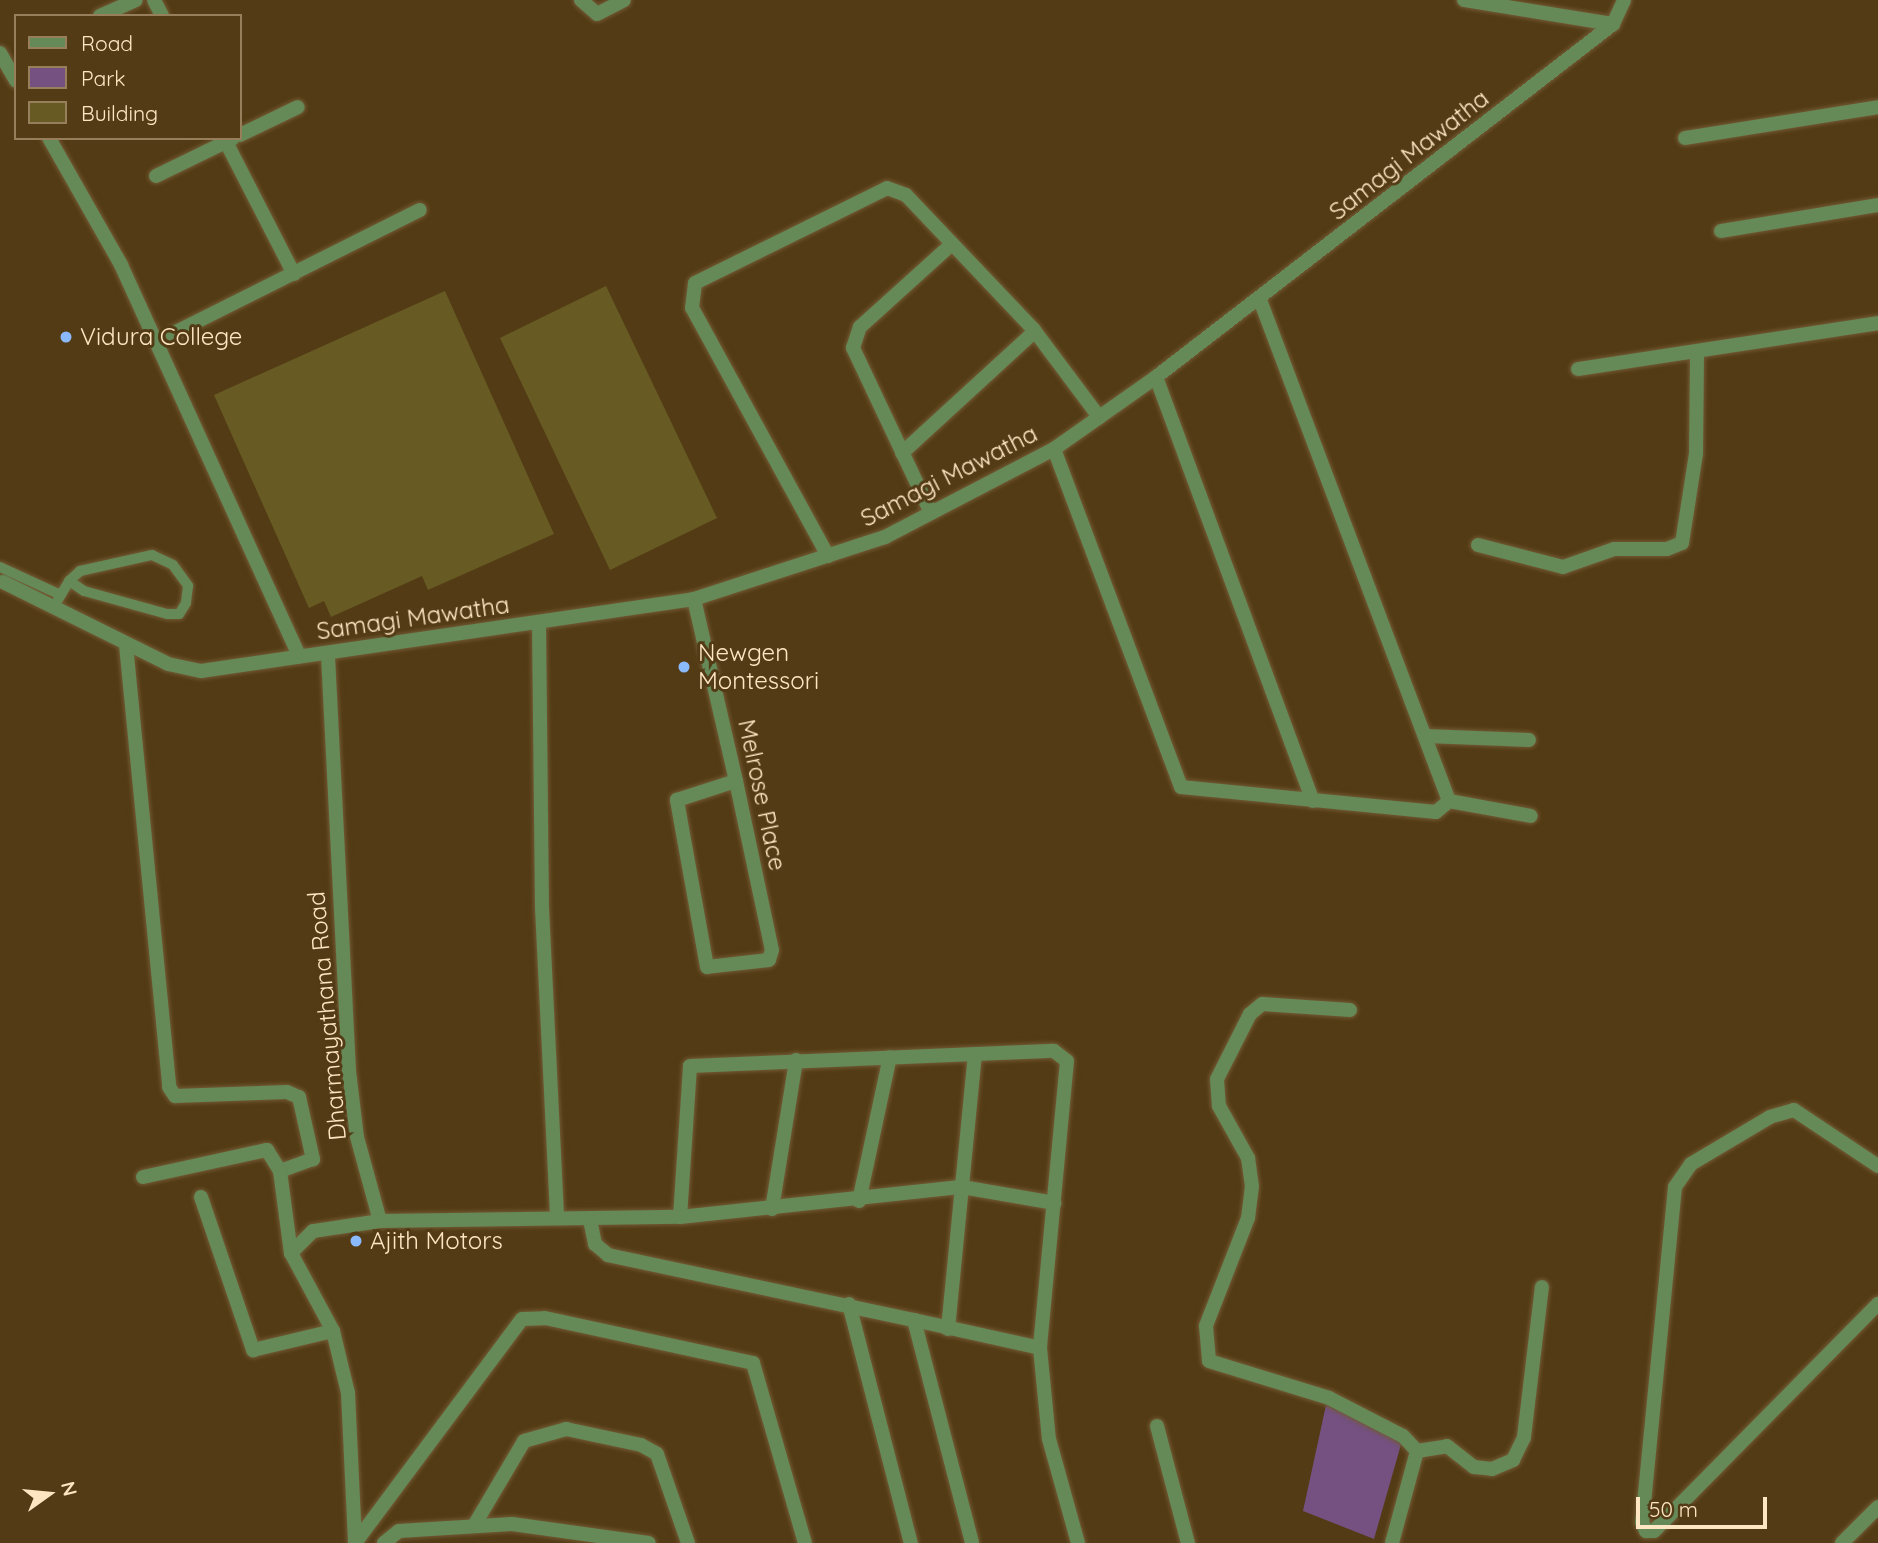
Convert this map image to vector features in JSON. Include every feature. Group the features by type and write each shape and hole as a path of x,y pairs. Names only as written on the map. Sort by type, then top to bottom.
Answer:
{"street":[{"path":"104,14 136,0"},
{"path":"580,0 597,14 624,0"},
{"path":"1464,0 1613,24"},
{"name":"Samagi Mawatha","path":"1,575 57,601 126,645 201,671 299,656 328,656 694,598 885,537 1054,449 1156,377 1260,300 1613,24 1624,0"},
{"path":"0,53 14,78"},
{"path":"242,134 298,107"},
{"path":"1685,138 1878,107"},
{"path":"50,140 121,265 299,656"},
{"path":"156,176 226,140"},
{"path":"228,140 294,274"},
{"path":"828,556 692,308 695,283 887,188 906,195 1035,331 1099,417"},
{"path":"1721,231 1878,205"},
{"path":"172,334 420,210"},
{"path":"931,513 853,348 860,327 951,244"},
{"path":"1260,300 1449,801"},
{"path":"1577,369 1697,354 1878,323"},
{"path":"902,453 1035,331"},
{"path":"1478,545 1563,567 1614,549 1667,549 1682,543 1696,454 1697,354"},
{"path":"1156,377 1312,801"},
{"path":"1054,449 1173,779 1198,792 1436,812 1449,801"},
{"name":"Melrose Place","path":"694,598 736,781 772,950 769,960 707,967 676,811 677,800 688,794 736,781"},
{"path":"539,623 542,908 557,1216"},
{"path":"126,645 169,1087 175,1096 287,1092 299,1097 313,1159 281,1171"},
{"name":"Dharmayathana Road","path":"328,656 349,1071 357,1137 380,1221"},
{"path":"1426,736 1529,740"},
{"path":"1449,801 1531,816"},
{"path":"1350,1010 1262,1004 1250,1014 1217,1079 1219,1106 1248,1158 1252,1186 1248,1218 1206,1326 1209,1361 1329,1398 1403,1436 1417,1451"},
{"path":"680,1216 690,1066 1054,1051 1067,1061 1040,1348 1049,1439 1077,1543"},
{"path":"948,1329 975,1054"},
{"path":"859,1201 890,1056"},
{"path":"772,1209 796,1060"},
{"path":"1878,1166 1794,1110 1770,1117 1691,1164 1675,1187 1642,1522 1646,1531 1654,1531 1878,1304"},
{"path":"144,1177 267,1150 281,1171 291,1253 333,1331 348,1394 355,1543"},
{"path":"291,1253 313,1231 380,1221 557,1216 590,1220 680,1216 859,1201 962,1187 1055,1203"},
{"path":"201,1197 253,1350 333,1331"},
{"path":"590,1220 595,1244 608,1255 849,1304 948,1329 1040,1348"},
{"path":"1417,1451 1447,1446 1474,1467 1492,1469 1513,1460 1524,1437 1542,1287"},
{"path":"849,1304 911,1543"},
{"path":"355,1543 522,1319 545,1318 753,1363 805,1543"},
{"path":"914,1320 972,1543"},
{"path":"1157,1426 1188,1543"},
{"path":"475,1524 524,1441 566,1429 641,1445 657,1454 688,1543"},
{"path":"1392,1543 1417,1451"},
{"path":"1842,1543 1876,1512"},
{"path":"384,1543 398,1531 475,1524 649,1543"}],"lane":[{"path":"57,601 69,581 80,571 152,555 173,565 188,586 186,603 179,614 167,614 84,591 69,581"}],"green space":[{"path":"1326,1405 1402,1441 1374,1539 1303,1511"}],"building":[{"path":"606,286 717,518 610,570 500,338"},
{"path":"445,291 554,534 428,590 422,576 331,617 324,601 309,608 214,395"}],"place":[{"name":"Vidura College","path":"66,337"},
{"name":"Newgen Montessori","path":"684,667"},
{"name":"Ajith Motors","path":"356,1241"}]}
